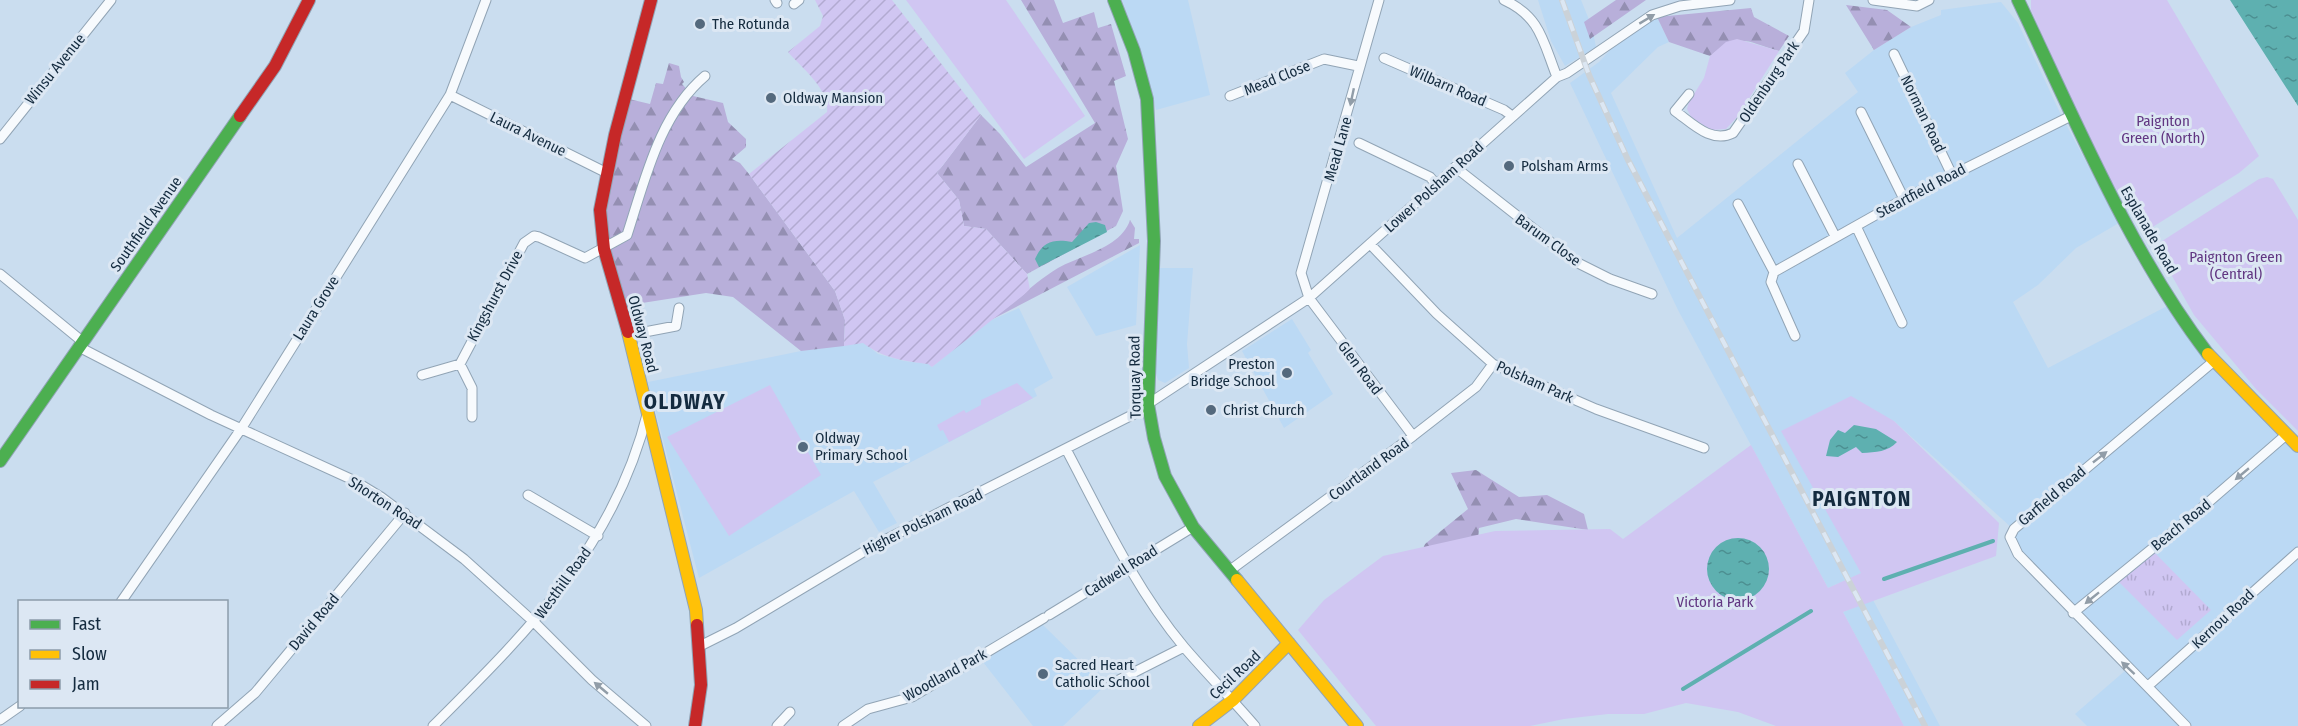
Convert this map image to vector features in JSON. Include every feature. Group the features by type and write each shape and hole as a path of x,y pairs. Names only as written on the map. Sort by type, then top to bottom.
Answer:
{"main road":[{"name":"Southfield Avenue","path":"0,460 275,66 309,0"},
{"name":"Oldway Road","path":"651,0 607,173 600,210 604,249 629,335 687,565 700,646 699,712 695,726"},
{"name":"Torquay Road","path":"1114,0 1134,51 1147,99 1154,242 1148,404 1154,438 1166,476 1192,527 1233,568 1289,643 1357,726"},
{"name":"Esplanade Road","path":"2018,0 2072,116 2139,246 2190,330 2214,361 2298,446"},
{"name":"Cecil Road","path":"1198,726 1233,700 1289,643"}],"street":[{"name":"Winsu Avenue","path":"0,139 111,0"},
{"name":"Laura Grove","path":"122,600 241,429 450,94 486,0"},
{"name":"Mead Lane","path":"1309,298 1301,273 1310,234 1347,118 1358,66 1379,0"},
{"path":"1504,0 1527,12 1535,22 1557,77"},
{"name":"Lower Polsham Road","path":"1148,404 1309,298 1557,77 1568,73 1652,15 1680,6 1730,0"},
{"name":"Oldenburg Park","path":"1675,111 1708,134 1725,137 1733,133 1804,31 1809,0"},
{"path":"1873,0 1917,6 1929,0"},
{"name":"Norman Road","path":"1894,54 1952,175"},
{"name":"Wilbarn Road","path":"1384,58 1504,110 1512,116"},
{"name":"Mead Close","path":"1230,96 1324,59 1358,66"},
{"path":"604,249 627,236 664,128 693,86 705,76"},
{"name":"Laura Avenue","path":"450,94 607,173"},
{"path":"1665,118 1675,111 1689,94"},
{"path":"1861,112 1904,199"},
{"name":"Steartfield Road","path":"1774,272 1904,199 2072,116"},
{"path":"1359,143 1430,177 1436,184"},
{"path":"1798,164 1835,236"},
{"name":"Barum Close","path":"1455,167 1576,262 1610,279 1652,294"},
{"path":"1738,204 1774,272 1771,282 1794,336"},
{"path":"1856,226 1902,323"},
{"name":"Kingshurst Drive","path":"460,364 519,250 528,239 539,237 585,258 604,249"},
{"name":"Polsham Park","path":"1371,245 1437,314 1493,364 1596,410 1704,448"},
{"name":"Shorton Road","path":"0,274 81,345 241,429 353,480 405,513 464,559 535,622 592,680 646,726"},
{"name":"Glen Road","path":"1309,298 1413,436"},
{"path":"629,335 676,326 679,308"},
{"name":"Garfield Road","path":"2186,726 2073,613 2018,554 2011,543 2014,529 2214,361"},
{"path":"422,375 460,364 472,388 472,417"},
{"name":"Courtland Road","path":"1233,568 1476,387 1493,364"},
{"name":"Higher Polsham Road","path":"700,646 736,628 875,545 1140,411 1148,404"},
{"name":"Westhill Road","path":"433,726 535,622 598,536 612,509 643,431 648,411"},
{"name":"Beach Road","path":"2073,613 2196,513 2286,435"},
{"path":"1066,449 1124,559 1184,647 1255,726"},
{"path":"528,495 598,536"},
{"name":"David Road","path":"217,726 255,693 405,513"},
{"name":"Cadwell Road","path":"1047,616 1192,527"},
{"name":"Kernou Road","path":"2148,686 2298,552"},
{"name":"Woodland Park","path":"843,726 868,709 912,697 1047,616"},
{"path":"1111,684 1184,647"},
{"path":"0,720 18,707"},
{"path":"777,726 790,712"}],"shaded area":[{"path":"1122,0 1188,0 1210,95 1156,110 1141,53"},
{"path":"1538,0 1581,0 1592,27 1596,47 1565,66 1551,41"},
{"path":"2001,2 2018,23 2062,117 2119,223 2076,248 2038,285 2013,302 2048,368 2173,303 2190,330 2298,446 2298,726 2087,726 2075,714 2127,669 2018,554 2013,529 1894,421 1862,573 1828,588 1678,310 1570,83 1599,62 1614,46 1657,17 1669,42 1658,47 1611,93 1677,238 1858,92 1845,73 1874,50 1911,27 1941,15 1941,10"},
{"path":"1140,245 1136,325 1096,336 1067,287"},
{"path":"1160,268 1193,268 1187,344 1189,368 1165,383 1158,380 1155,370"},
{"name":"Oldway Primary School","path":"1019,308 1053,378 1034,389 1037,396 873,482 897,523 879,532 854,491 699,578 648,382 801,351 863,342 878,354 904,361 929,364 932,367 987,322"},
{"name":"Preston Bridge School","path":"1292,319 1311,350 1308,353 1333,394 1284,428 1242,351"},
{"path":"1873,600 1940,726 1904,726 1843,612"},
{"name":"Sacred Heart Catholic School","path":"1041,623 1105,686 1063,726 1033,726 983,662"}],"green space":[{"path":"815,0 892,0 981,115 937,173 959,200 964,226 986,229 1027,274 1030,290 932,367 928,364 886,355 863,343 844,346 845,320 835,291 749,174 827,112 827,104 820,88 788,52 820,26 823,16"},
{"path":"906,0 1006,0 1085,116 1024,159"},
{"path":"1021,0 1054,0 1063,23 1094,12 1098,28 1111,24 1126,76 1114,81 1128,139 1116,166 1123,211 1116,226 1027,274 986,229 964,226 959,200 937,173 981,115 1000,134 1026,167 1095,123"},
{"path":"1616,0 1646,0 1590,39 1584,22"},
{"name":"Paignton Green (North)","path":"2031,0 2167,0 2259,156 2239,173 2151,228 2135,214 2100,162 2031,10"},
{"path":"1846,5 1887,10 1911,27 1874,50"},
{"path":"1751,8 1754,17 1789,36 1779,51 1750,42 1736,41 1720,48 1710,56 1669,42 1657,17"},
{"path":"1737,39 1779,51 1738,116 1726,129 1711,130 1691,117 1687,109 1689,102 1704,78 1710,56 1726,42"},
{"path":"669,63 679,66 684,82 682,84 693,96 723,103 728,122 746,139 746,147 732,159 740,163 749,174 835,291 845,320 844,346 801,351 733,297 706,293 623,306 602,210 629,99 650,104 656,83 663,84"},
{"name":"Paignton Green (Central)","path":"2267,177 2273,179 2298,220 2298,431 2256,389 2194,315 2158,251 2159,243 2259,179"},
{"path":"1130,220 1135,228 1134,239 1139,239 1139,243 987,322 1058,268 1109,244 1125,230"},
{"path":"1017,383 1033,398 949,442 943,430 940,431 937,425 964,410 966,413 981,405 981,400"},
{"path":"770,385 821,475 729,536 667,437"},
{"name":"Victoria Park","path":"1851,396 1894,421 1999,523 1996,556 1843,612 1904,726 1776,726 1738,712 1686,703 1644,714 1608,714 1530,726 1376,726 1298,630 1324,600 1383,556 1495,531 1610,529 1623,539 1751,445 1828,588 1861,573 1781,431"},
{"path":"1476,470 1519,497 1547,495 1584,514 1588,530 1516,519 1479,528 1477,553 1411,575 1425,544 1468,509 1451,473"},
{"path":"2155,553 2211,610 2177,640 2119,582"}],"water":[{"path":"2230,0 2298,0 2298,106"},
{"path":"1096,222 1105,225 1107,232 1039,267 1035,259 1045,245 1054,241 1072,242 1089,223"},
{"path":"1854,425 1876,429 1897,442 1881,451 1862,453 1856,447 1838,457 1826,456 1830,440 1838,430 1845,433"},
{"path":"1738,538 1750,540 1760,547 1767,557 1769,569 1767,581 1760,591 1750,598 1738,600 1726,598 1716,591 1709,581 1707,569 1709,557 1716,547 1726,540"}],"waterway":[{"path":"1884,579 1993,541"},
{"path":"1683,689 1811,611"}],"railway":[{"path":"1562,0 1589,75 1628,160 1925,726"}],"traffic: fast":[{"path":"1114,0 1134,51 1147,99 1154,241 1148,404 1154,438 1165,476 1193,527 1237,580"},
{"path":"2018,0 2128,228 2179,314 2208,354"},
{"path":"0,461 240,116"}],"traffic: slow":[{"path":"628,332 696,610 697,625"},
{"path":"2208,354 2298,446"},
{"path":"1237,580 1357,726"},
{"path":"1199,726 1233,700 1289,643"}],"traffic: jam":[{"path":"240,116 275,66 309,0"},
{"path":"628,332 604,249 600,210 615,135 651,0"},
{"path":"695,726 701,685 697,625"}],"place":[{"name":"The Rotunda","path":"700,24"},
{"name":"Oldway Mansion","path":"771,98"},
{"name":"Polsham Arms","path":"1509,166"},
{"name":"Preston Bridge School","path":"1287,373"},
{"name":"Christ Church","path":"1211,410"},
{"name":"Oldway Primary School","path":"803,447"},
{"name":"Sacred Heart Catholic School","path":"1043,674"}],"district":[{"name":"OLDWAY","path":"685,402"},
{"name":"PAIGNTON","path":"1862,499"}]}
